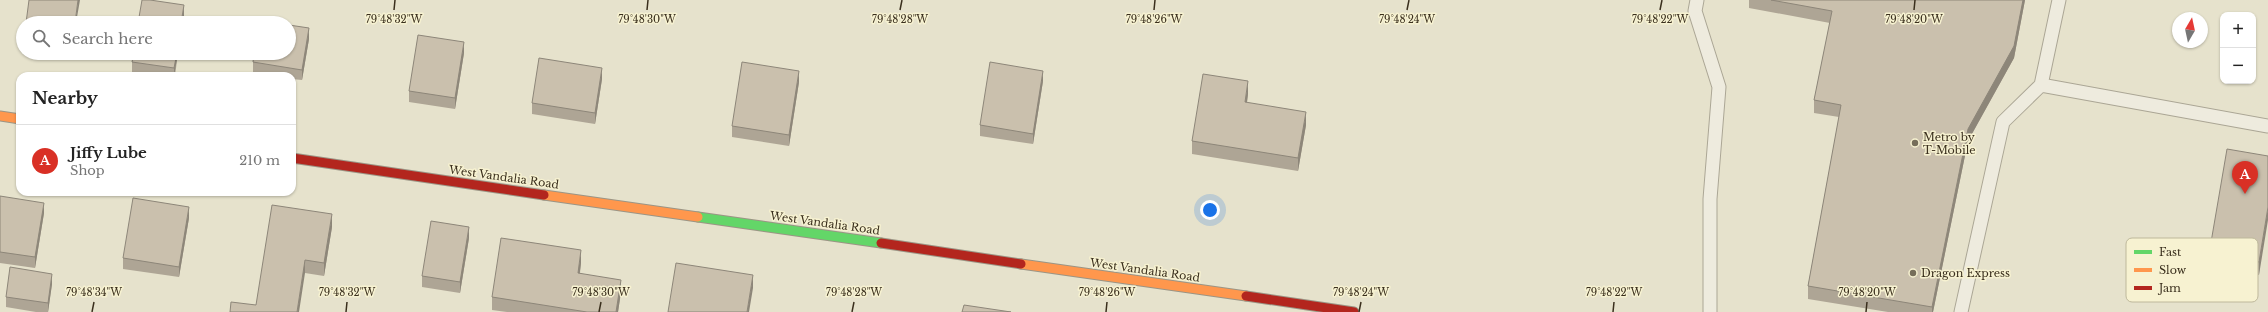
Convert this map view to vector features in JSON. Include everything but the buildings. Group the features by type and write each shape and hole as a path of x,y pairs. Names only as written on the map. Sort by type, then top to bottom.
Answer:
{"main road":[{"path":"0,116 16,118"},
{"name":"West Vandalia Road","path":"296,159 1354,312"}],"lane":[{"path":"1697,0 1695,11 1719,87 1710,199 1710,312"},
{"path":"1961,312 2002,122 2041,85 2059,0"},
{"path":"2041,85 2268,126"}],"traffic: fast":[{"path":"698,217 881,243"}],"traffic: slow":[{"path":"0,116 16,118"},
{"path":"544,195 698,217"},
{"path":"1021,264 1246,296"}],"traffic: jam":[{"path":"296,159 544,195"},
{"path":"881,243 1021,264"},
{"path":"1246,296 1354,312"}],"place":[{"name":"Metro by T-Mobile","path":"1915,143"},
{"name":"Jiffy Lube","path":"2245,194"},
{"name":"Dragon Express","path":"1913,273"}]}
